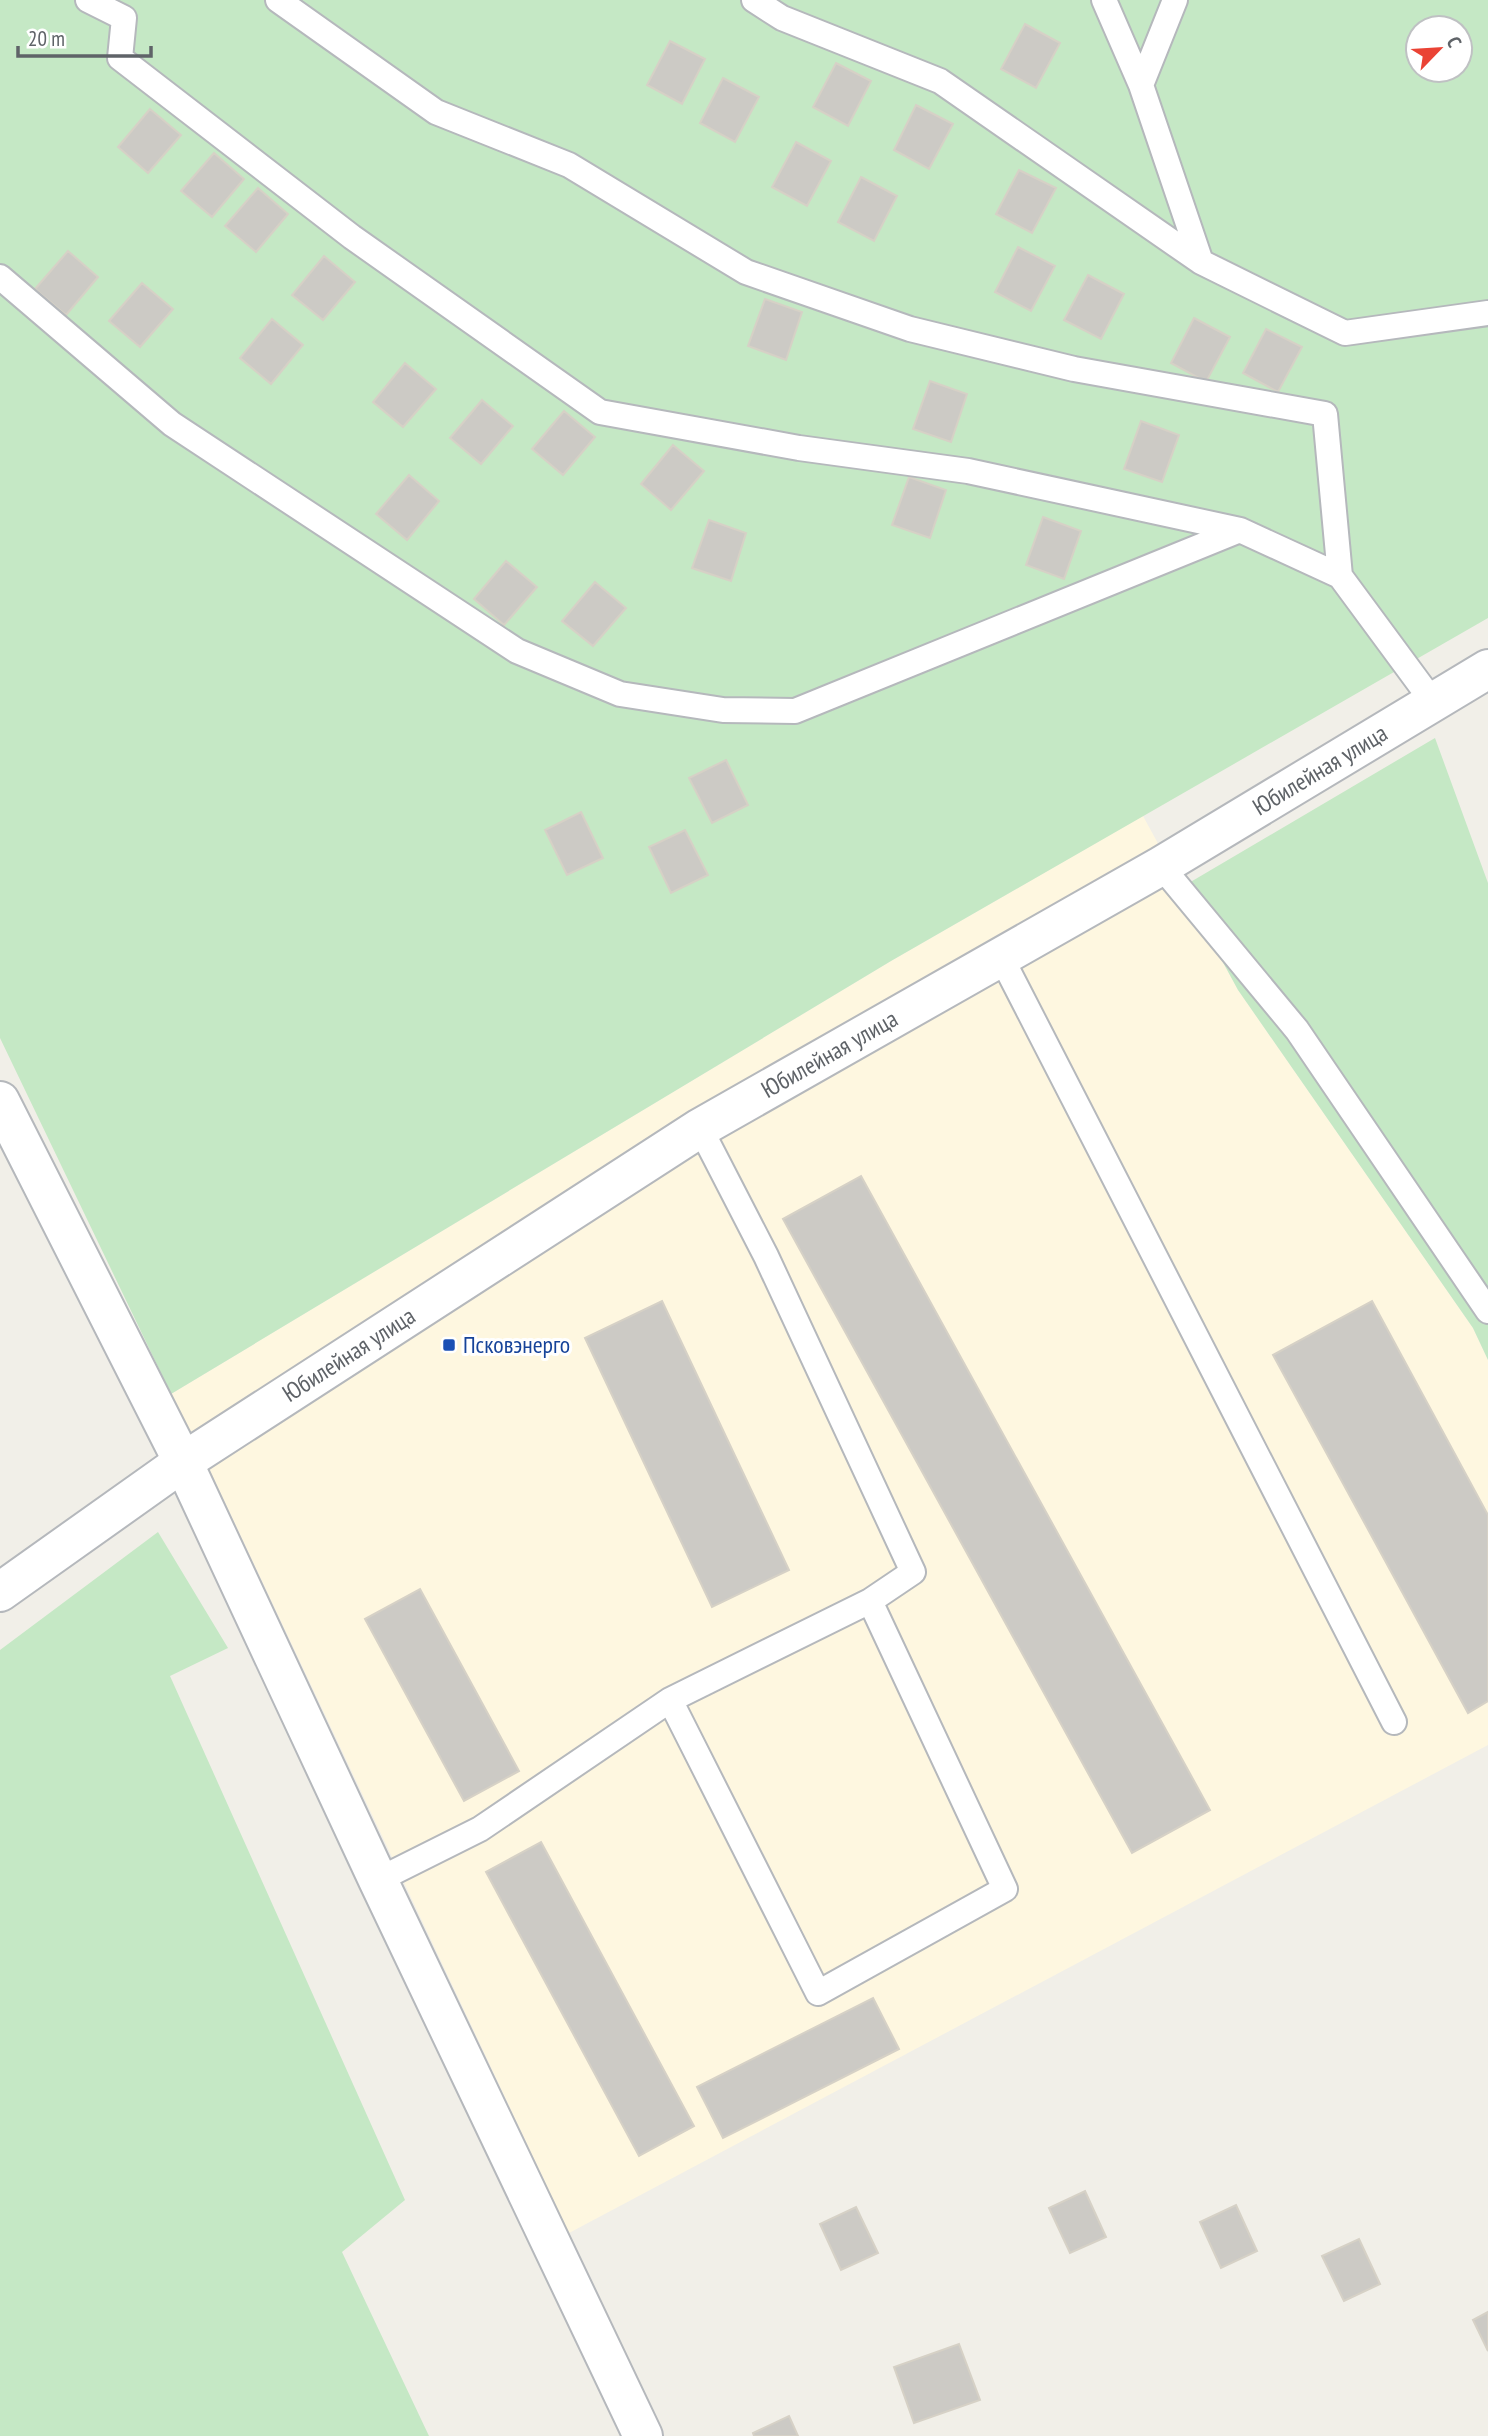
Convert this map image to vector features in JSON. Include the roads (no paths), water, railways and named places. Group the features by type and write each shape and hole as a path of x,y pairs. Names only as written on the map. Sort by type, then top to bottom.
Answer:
{"street":[{"name":"Юбилейная улица","path":"0,1592 183,1462 700,1128 1161,866 1488,669"},
{"path":"0,1101 183,1462 378,1880 643,2436"}],"lane":[{"path":"88,0 124,19 120,58 352,237 600,412 799,448 968,471 1240,530 1340,576 1433,702"},
{"path":"278,0 436,112 569,165 746,272 910,329 1049,363 1325,414 1340,576"},
{"path":"754,0 782,18 940,81 1202,262 1345,332 1488,313"},
{"path":"1104,0 1141,85 1202,262"},
{"path":"1141,85 1175,0"},
{"path":"0,277 172,424 517,651 620,694 723,710 794,711 1240,530"},
{"path":"1161,866 1297,1030 1488,1312"},
{"path":"1001,957 1394,1722"},
{"path":"378,1880 481,1829 670,1700 870,1601 913,1572 766,1256 700,1128"},
{"path":"670,1700 818,1993 1004,1889 870,1601"}],"place":[{"name":"Псковэнерго","path":"449,1345"}]}
